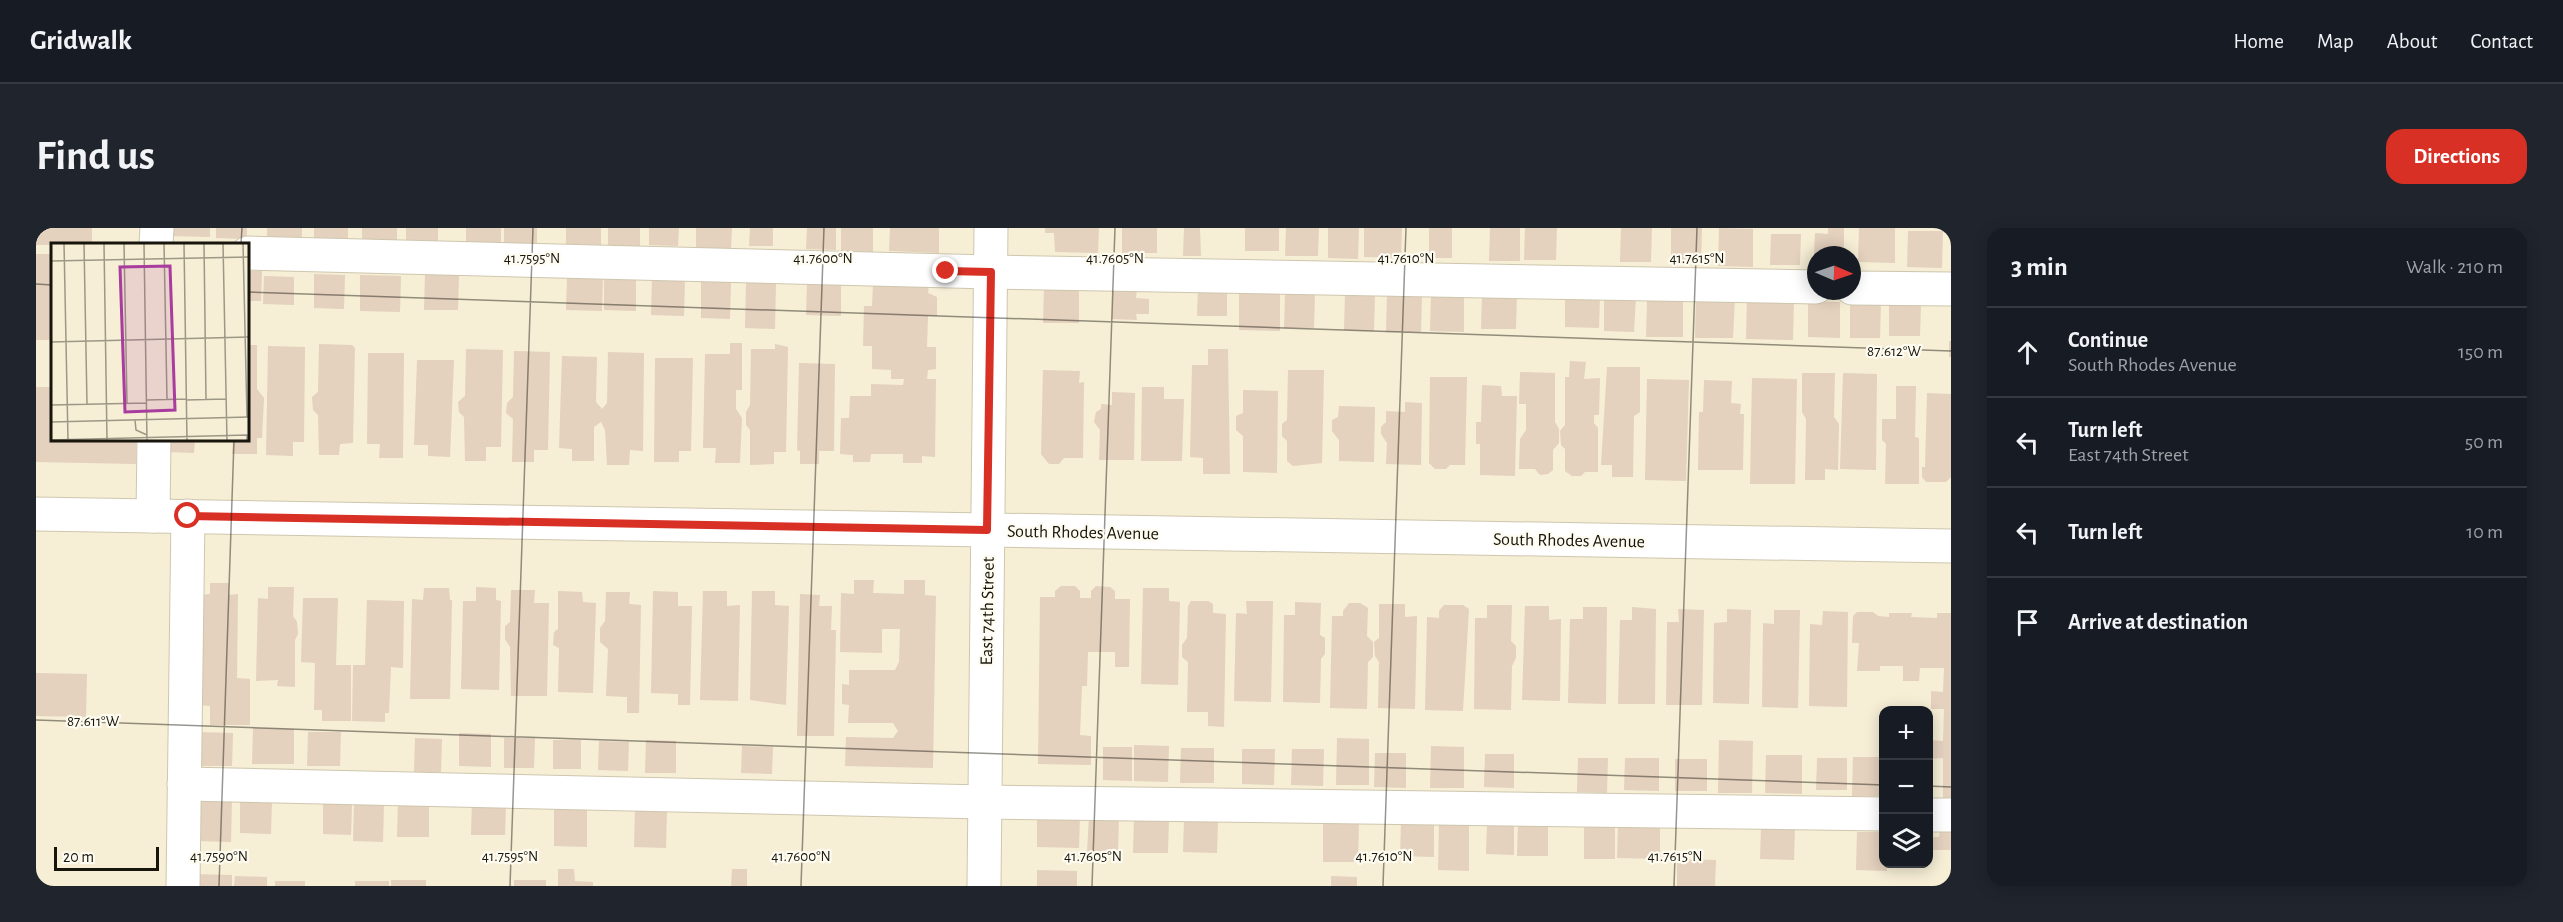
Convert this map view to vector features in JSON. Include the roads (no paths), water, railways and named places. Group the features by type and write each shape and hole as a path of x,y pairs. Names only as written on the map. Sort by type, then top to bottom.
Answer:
{"street":[{"path":"156,243 157,228"},
{"name":"East 74th Street","path":"984,886 991,228"},
{"path":"249,253 991,272 1807,287"},
{"path":"1861,288 1951,289"},
{"path":"153,516 154,441"},
{"name":"South Rhodes Avenue","path":"36,514 1951,546"},
{"path":"183,886 188,516"},
{"path":"184,784 984,802 1879,814"},
{"path":"1933,815 1951,815"}]}
